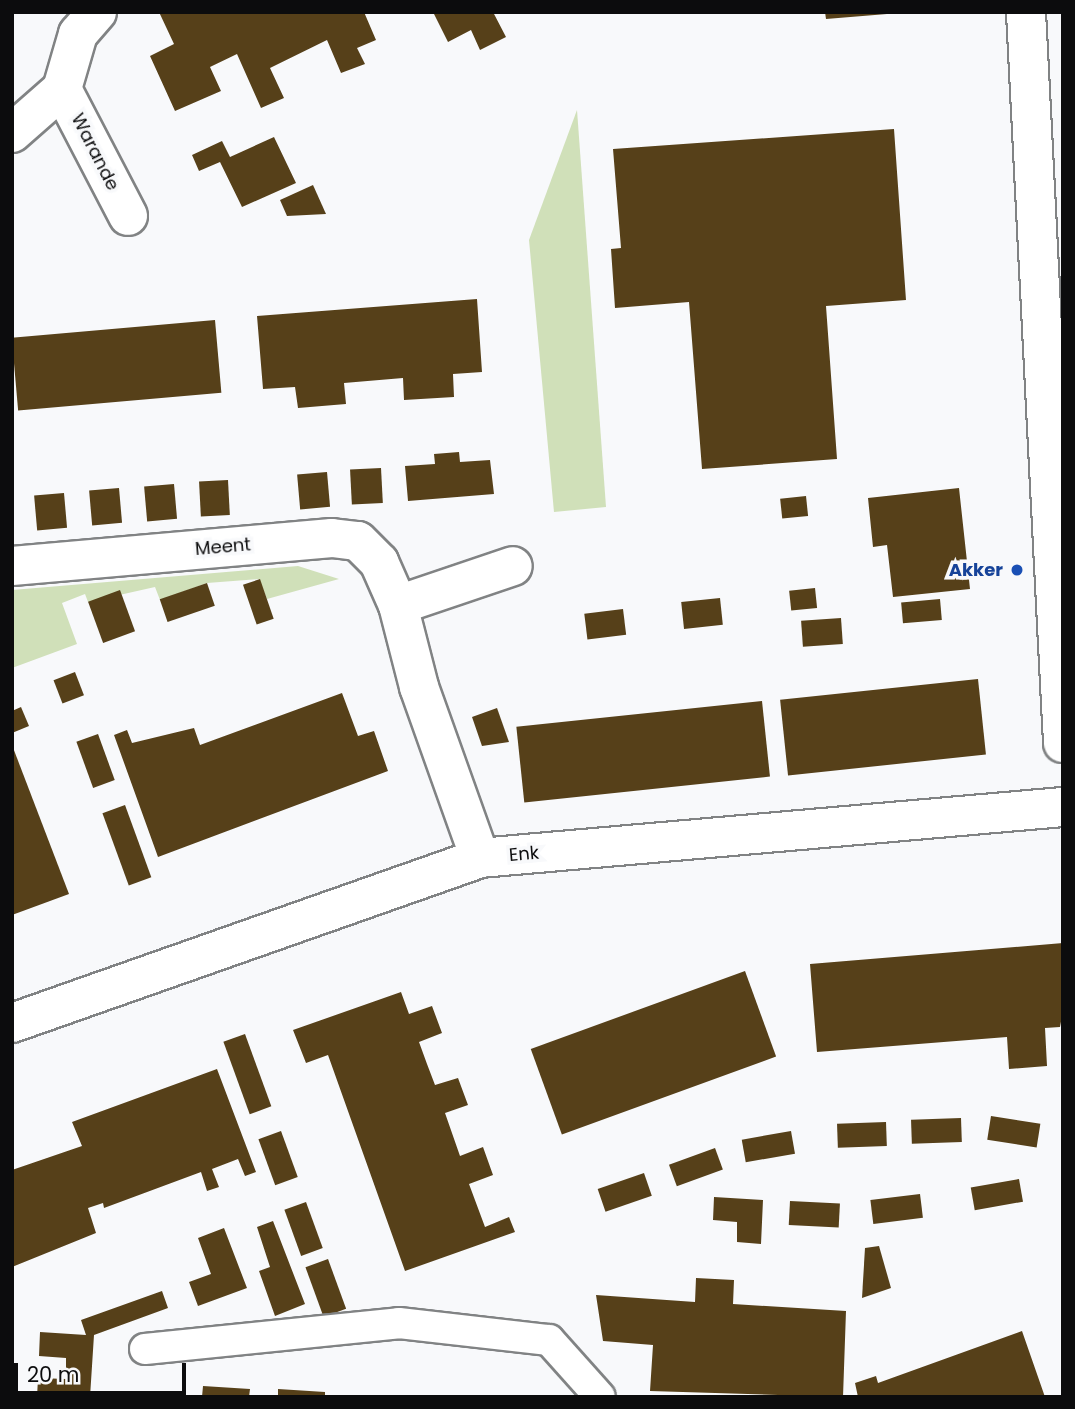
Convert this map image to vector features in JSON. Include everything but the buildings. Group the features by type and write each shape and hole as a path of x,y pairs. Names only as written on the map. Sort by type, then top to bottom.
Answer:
{"street":[{"path":"62,89 78,34 97,12"},
{"path":"1026,12 1058,492 1063,743"},
{"name":"Warande","path":"12,133 62,89 128,216"},
{"name":"Meent","path":"12,566 332,538 358,541 379,562 398,604 419,687 480,858"},
{"path":"398,604 513,566"},
{"name":"Enk","path":"12,1023 480,858 1063,807"}],"lane":[{"path":"145,1349 399,1323 549,1340 600,1397"}],"green space":[{"path":"577,110 606,507 554,512 529,240"},
{"path":"298,566 339,579 267,599 259,579 207,583 160,600 155,587 88,602 85,594 62,603 77,644 12,668 12,590"}],"place":[{"name":"Akker","path":"1017,570"}]}
